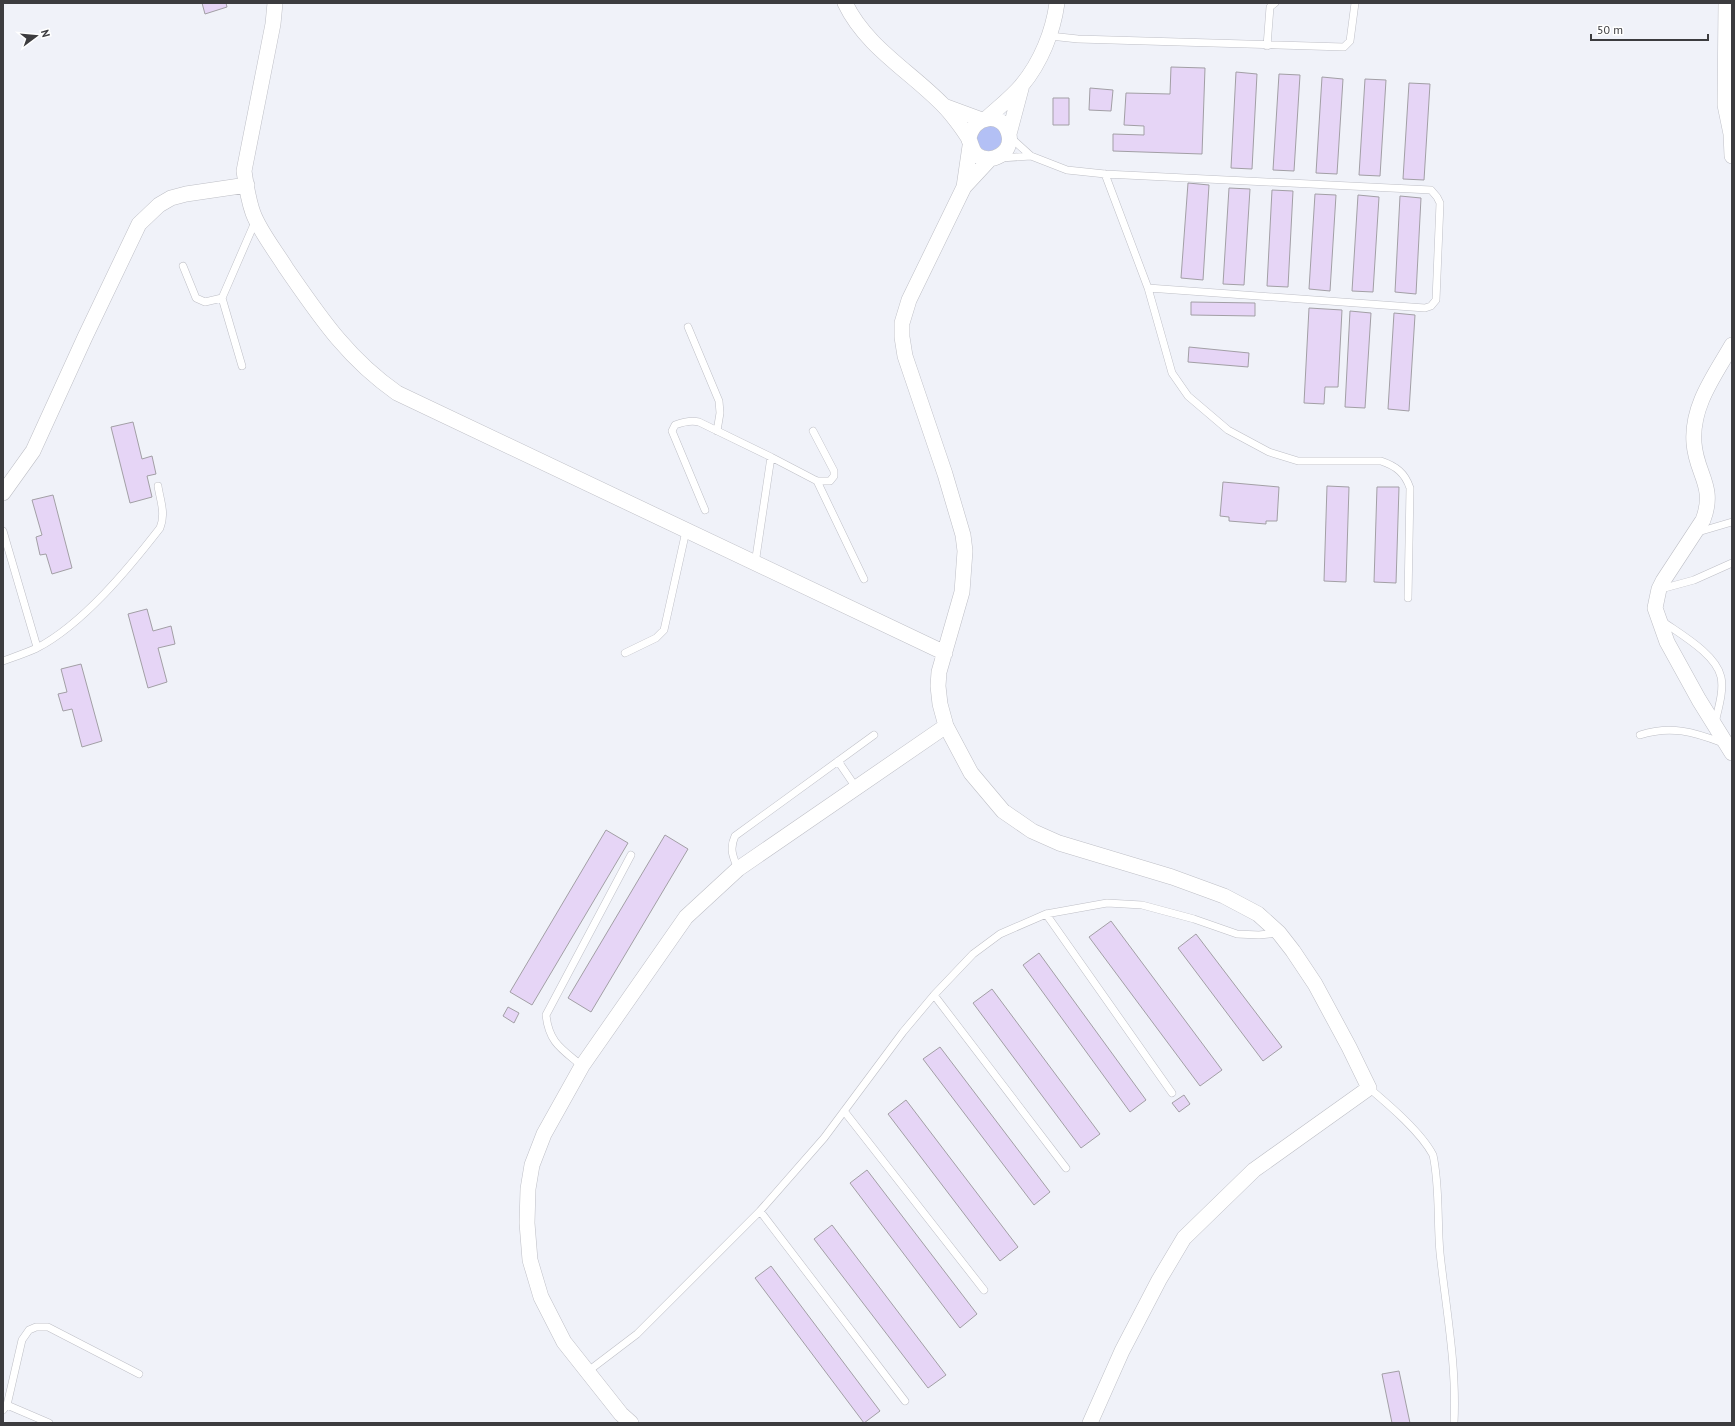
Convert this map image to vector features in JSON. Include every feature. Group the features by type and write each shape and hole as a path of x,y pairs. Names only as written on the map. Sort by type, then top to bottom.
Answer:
{"street":[{"path":"275,3 273,24 244,171 248,195 256,220 264,234 318,314 338,340 375,378 404,396 754,564 945,653"},
{"path":"846,3 850,12 875,46 944,106 978,156 993,158 1002,155 1006,149 1009,143 1009,135 1022,85"},
{"path":"1057,3 1050,36 1037,62 1022,85 984,119 972,127 964,187 909,300 902,323 902,337 905,356 959,520 965,551 962,592 939,672 938,686 940,704 946,726 971,773 1004,811 1032,830 1059,843 1172,878 1224,896 1258,914 1279,933 1315,984 1369,1088 1254,1170 1184,1238 1159,1280 1122,1351 1090,1423"},
{"path":"1726,3 1725,105 1731,134 1732,156"},
{"path":"944,106 984,119 994,119 1006,127 1009,135"},
{"path":"964,187 993,158"},
{"path":"3,493 33,451 84,337 139,224 159,205 171,198 186,194 246,186"},
{"path":"1729,748 1714,725 1667,642 1656,608 1659,590 1704,520 1708,508 1708,488 1697,457 1694,443 1696,416 1701,399 1732,345"},
{"path":"631,1423 587,1372 564,1342 541,1296 530,1260 527,1223 528,1189 532,1165 544,1134 582,1066 686,917 738,870 946,726"}],"lane":[{"path":"1267,46 1270,7 1275,3"},
{"path":"1050,36 1078,39 1267,46 1344,47 1350,41 1355,3"},
{"path":"1009,135 1031,156 1067,170 1105,174 1432,190 1438,197 1440,203 1436,300 1431,306 1425,308 1148,288"},
{"path":"993,158 1031,156"},
{"path":"1105,174 1148,288 1172,373 1188,396 1228,430 1270,452 1298,461 1381,462 1390,464 1403,474 1410,488 1408,598"},
{"path":"242,366 222,298 256,220"},
{"path":"183,266 196,298 205,302 222,298"},
{"path":"688,327 719,401 720,413 718,431"},
{"path":"705,510 672,431 672,428 675,425 694,421 771,457 817,482 830,481 834,476 834,471 813,431"},
{"path":"754,564 771,457"},
{"path":"817,482 864,579"},
{"path":"3,661 37,647 78,620 137,558 160,528 164,515 158,486"},
{"path":"1694,534 1732,522"},
{"path":"3,531 37,647"},
{"path":"625,653 656,638 664,630 686,531"},
{"path":"1659,590 1694,580 1732,563"},
{"path":"1658,618 1706,654 1719,671 1721,689 1714,725"},
{"path":"1640,735 1654,731 1676,730 1695,732 1729,748"},
{"path":"738,870 731,853 732,843 735,836 874,735"},
{"path":"838,761 856,789"},
{"path":"582,1066 553,1040 547,1029 546,1015 631,855"},
{"path":"587,1372 637,1334 760,1211 824,1138 903,1032 934,995 973,954 1000,934 1046,914 1107,903 1142,905 1194,919 1237,934 1259,936 1279,933"},
{"path":"1046,914 1172,1093"},
{"path":"934,995 1066,1168"},
{"path":"1369,1088 1427,1144 1433,1155 1440,1252 1453,1367 1455,1408 1454,1423"},
{"path":"844,1111 984,1290"},
{"path":"760,1211 905,1401"},
{"path":"49,1423 5,1407 22,1340 29,1330 36,1327 48,1328 139,1374"}],"shaded area":[{"path":"989,125 998,129 1002,138 998,147 989,151 980,147 976,138 980,129"}],"building":[{"path":"202,3 226,3 227,7 205,14"},
{"path":"1171,67 1205,68 1202,154 1113,151 1113,134 1144,135 1144,126 1124,125 1126,93 1170,94"},
{"path":"1236,72 1257,74 1252,169 1231,168"},
{"path":"1279,74 1300,75 1294,171 1273,170"},
{"path":"1322,77 1343,79 1337,174 1316,173"},
{"path":"1365,79 1386,80 1380,176 1359,175"},
{"path":"1409,83 1430,84 1424,180 1403,179"},
{"path":"1090,88 1113,90 1111,111 1089,110"},
{"path":"1053,98 1069,98 1069,125 1053,125"},
{"path":"1188,183 1209,185 1203,280 1181,278"},
{"path":"1229,188 1250,189 1244,285 1223,284"},
{"path":"1272,190 1293,191 1288,287 1267,286"},
{"path":"1315,194 1336,195 1330,291 1309,289"},
{"path":"1358,195 1379,197 1373,292 1352,291"},
{"path":"1400,196 1421,198 1416,294 1395,292"},
{"path":"1191,302 1255,303 1255,316 1191,315"},
{"path":"1309,308 1342,310 1338,387 1325,387 1324,404 1304,403"},
{"path":"1350,311 1371,313 1365,408 1345,407"},
{"path":"1394,313 1415,315 1409,411 1388,409"},
{"path":"1189,347 1249,353 1248,367 1188,362"},
{"path":"133,422 142,459 152,456 156,474 147,476 152,497 130,503 111,427"},
{"path":"1223,482 1279,487 1277,521 1266,521 1266,524 1229,521 1229,517 1220,516"},
{"path":"1327,486 1349,487 1346,582 1324,581"},
{"path":"1377,487 1399,487 1396,583 1374,582"},
{"path":"53,495 72,568 52,574 46,554 40,555 36,537 42,535 32,500"},
{"path":"147,609 153,631 171,626 175,644 158,648 167,682 148,688 128,614"},
{"path":"81,664 102,741 82,747 72,709 63,711 58,694 67,692 61,669"},
{"path":"606,830 628,843 532,1005 510,992"},
{"path":"665,835 688,849 591,1012 568,998"},
{"path":"1111,921 1222,1070 1200,1086 1089,937"},
{"path":"1196,934 1282,1047 1263,1061 1178,948"},
{"path":"1039,953 1146,1100 1130,1112 1023,965"},
{"path":"992,989 1100,1134 1081,1148 973,1003"},
{"path":"508,1007 519,1013 514,1023 503,1016"},
{"path":"940,1047 1050,1192 1034,1205 923,1059"},
{"path":"1184,1095 1190,1104 1179,1112 1172,1103"},
{"path":"906,1100 1018,1247 1000,1261 888,1114"},
{"path":"867,1170 977,1314 960,1328 850,1183"},
{"path":"832,1225 946,1375 928,1388 814,1239"},
{"path":"771,1266 880,1411 864,1423 755,1278"},
{"path":"1399,1371 1410,1423 1392,1423 1382,1374"}]}
